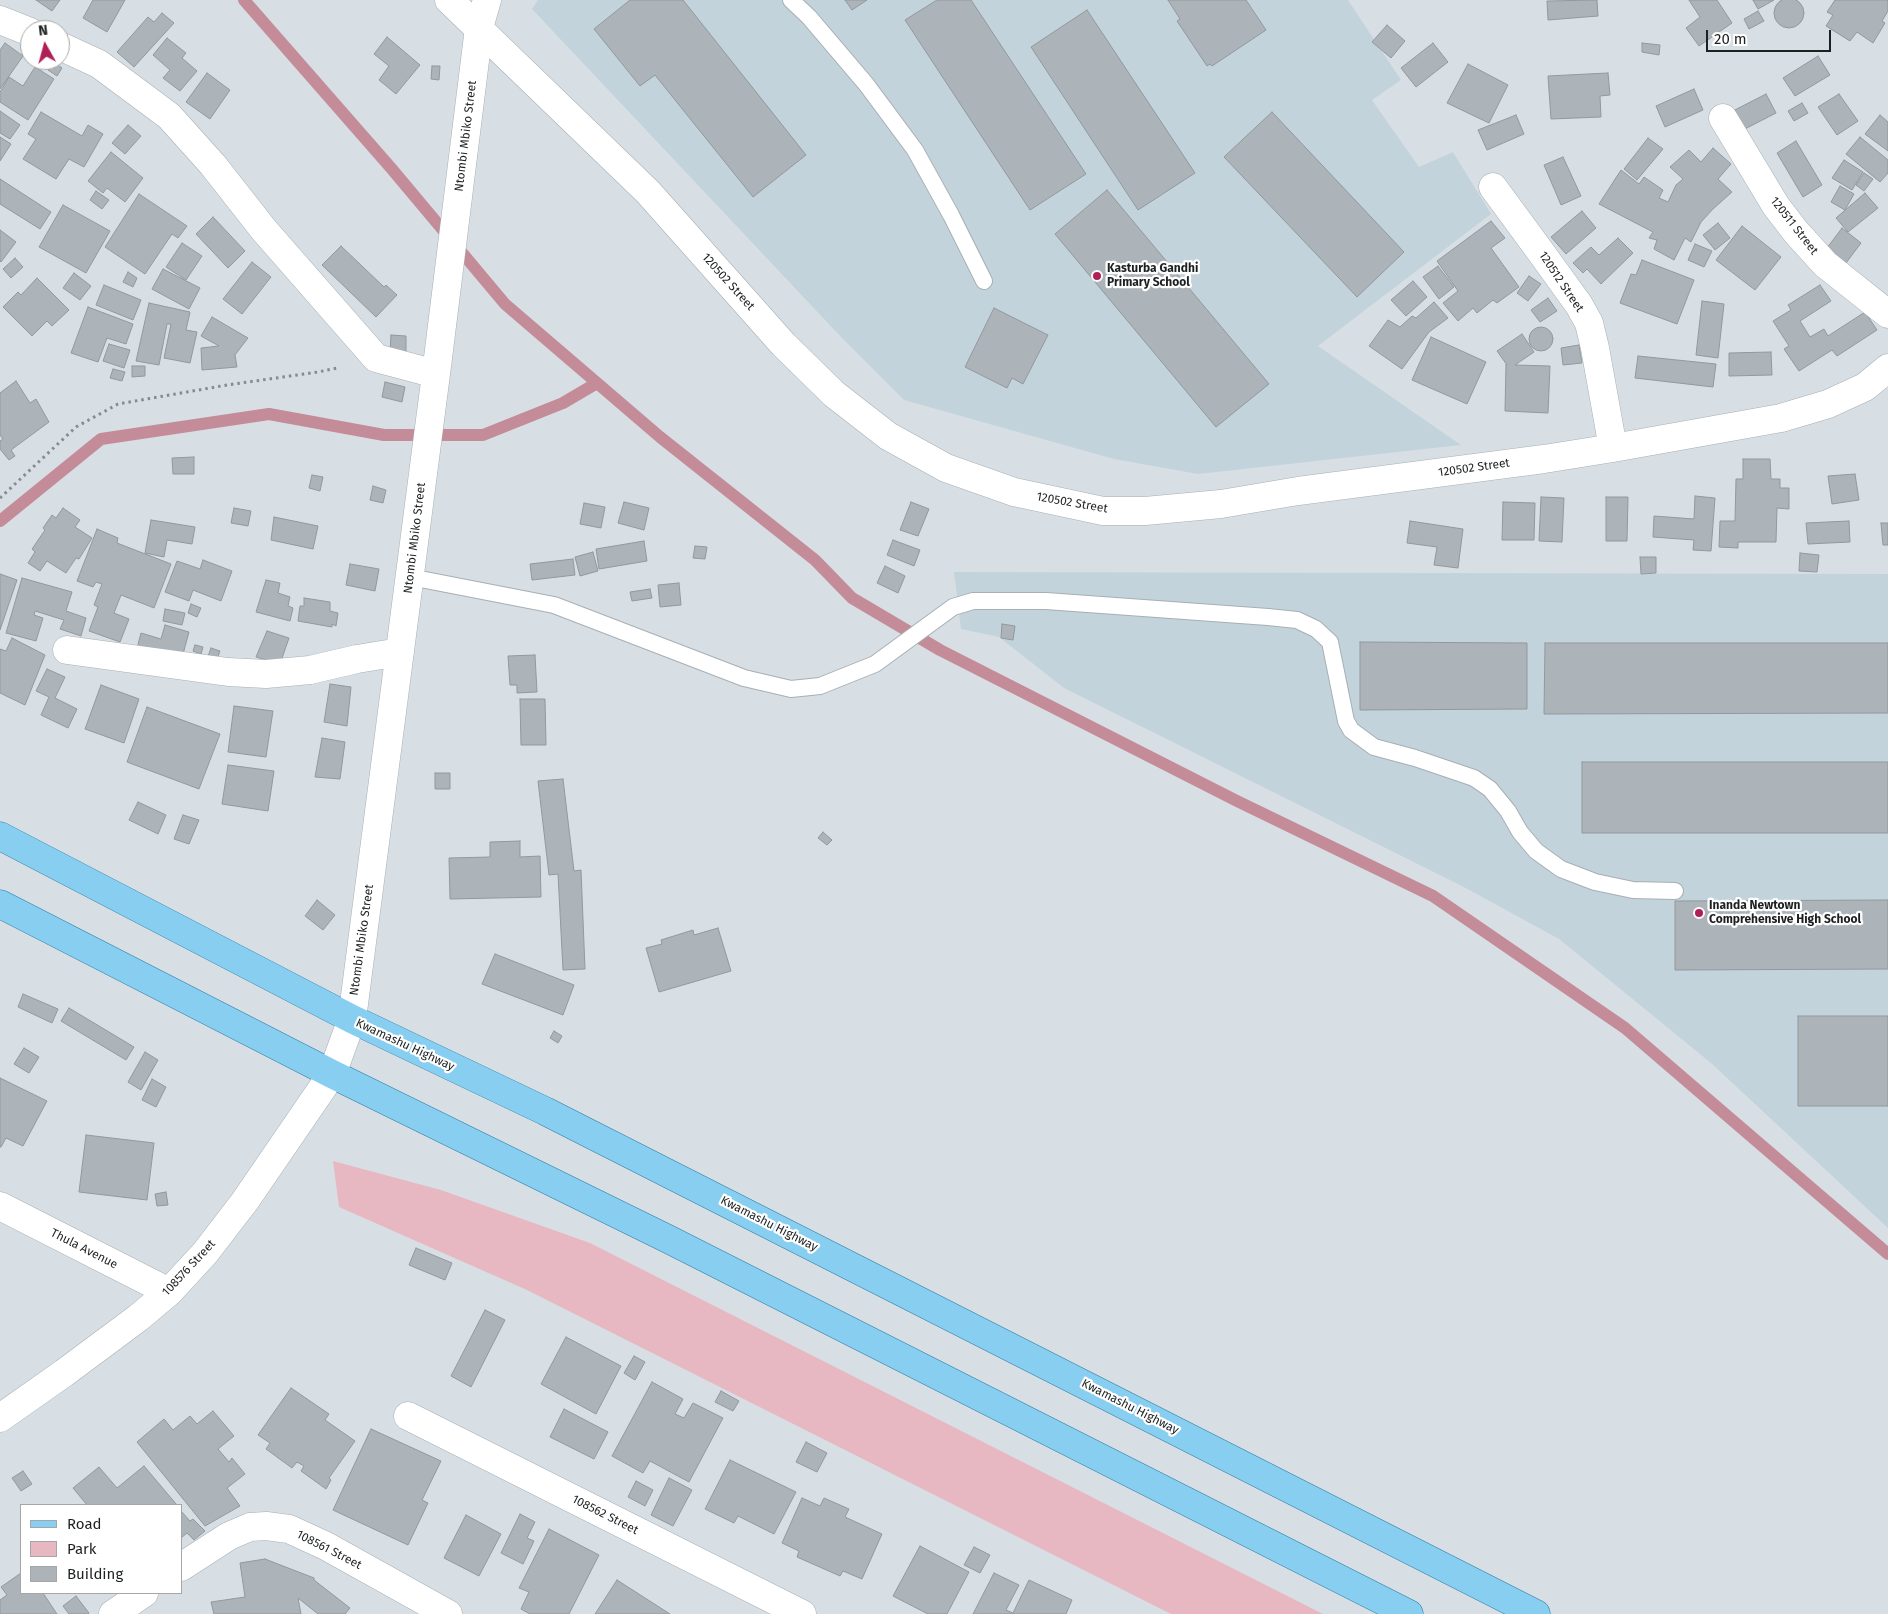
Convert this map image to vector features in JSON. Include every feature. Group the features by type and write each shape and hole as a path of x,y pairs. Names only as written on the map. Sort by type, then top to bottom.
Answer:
{"main road":[{"name":"Kwamashu Highway","path":"0,836 352,1019 545,1111 1536,1614"},
{"path":"0,904 332,1074 668,1239 1409,1614"}],"street":[{"name":"120502 Street","path":"448,0 648,192 783,344 834,394 888,436 946,468 1014,492 1103,511 1145,511 1221,504 1298,491 1613,448 1790,415 1828,404 1866,387 1888,368"},
{"name":"Ntombi Mbiko Street","path":"332,1074 352,1019 423,478 479,28 487,0"},
{"path":"0,20 20,28"},
{"path":"70,51 99,64 169,116 213,165 264,230 376,358 436,374"},
{"name":"120511 Street","path":"1723,118 1776,206 1796,232 1825,264 1888,314"},
{"name":"120512 Street","path":"1493,187 1578,305 1588,323 1595,348 1613,448"},
{"path":"67,650 228,672 266,674 310,670 357,659 400,652"},
{"name":"108576 Street","path":"0,1418 138,1318 168,1292 205,1253 245,1202 332,1074"},
{"name":"Thula Avenue","path":"0,1206 168,1292"},
{"name":"108562 Street","path":"408,1416 802,1614"},
{"name":"108561 Street","path":"182,1566 230,1536 250,1527 266,1526 289,1529 326,1546 448,1614"},
{"path":"113,1614 143,1594"}],"lane":[{"path":"791,0 809,17 866,84 915,150 951,215 984,281"},
{"path":"410,577 554,605 744,678 791,689 820,686 875,664 953,607 973,601 1037,601 1296,620 1316,629 1330,642 1346,721 1351,730 1374,747 1415,758 1474,778 1490,789 1508,811 1520,832 1536,851 1562,869 1595,882 1633,890 1675,891"}],"path":[{"path":"0,498 76,427 118,404 227,385 318,372 376,358"}],"shaded area":[{"name":"Kasturba Gandhi Primary School","path":"538,0 1348,0 1401,80 1372,100 1419,167 1453,152 1491,214 1318,346 1461,445 1198,474 1114,459 904,400 842,338 532,9"},
{"name":"Inanda Newtown Comprehensive High School","path":"954,572 1888,574 1888,1228 1711,1063 1559,939 1462,886 1064,688 999,637 961,629"}],"green space":[{"path":"333,1161 441,1190 590,1243 1323,1614 1171,1614 527,1290 339,1207"}],"building":[{"path":"1783,-1 1795,-1 1803,7 1803,19 1795,27 1783,27 1775,19 1775,7"},
{"path":"36,0 60,0 52,11"},
{"path":"93,0 125,0 107,32 83,18"},
{"path":"630,0 683,0 806,155 753,197 655,75 640,86 594,29"},
{"path":"845,0 867,0 852,10"},
{"path":"937,0 971,0 1086,174 1030,210 905,20"},
{"path":"1168,0 1246,0 1266,30 1212,66 1210,64 1207,66 1177,21 1180,19"},
{"path":"1597,0 1598,16 1548,20 1547,1"},
{"path":"1689,0 1717,0 1732,23 1699,46 1686,28 1700,17"},
{"path":"1753,0 1774,0 1758,9"},
{"path":"1835,0 1888,0 1888,11 1882,21 1885,23 1873,43 1857,32 1850,41 1826,26 1833,15 1827,12"},
{"path":"1087,10 1195,173 1138,210 1031,47"},
{"path":"1758,11 1764,21 1749,29 1744,19"},
{"path":"162,13 174,23 134,67 117,52 148,17 154,22"},
{"path":"1387,25 1405,41 1391,58 1372,42"},
{"path":"387,37 420,65 396,94 379,80 389,66 374,54"},
{"path":"167,38 186,53 182,58 197,71 180,91 163,78 170,70 153,55"},
{"path":"5,43 20,54 20,60 0,89 0,50"},
{"path":"1433,43 1448,62 1416,87 1401,68"},
{"path":"1642,43 1660,45 1659,55 1642,52"},
{"path":"1818,56 1830,75 1795,96 1783,78"},
{"path":"1468,64 1508,85 1489,123 1447,103"},
{"path":"432,66 440,66 439,80 431,79"},
{"path":"33,70 40,70 54,79 28,120 0,102 0,92 9,77 23,86"},
{"path":"48,70 61,70 57,76"},
{"path":"207,73 230,90 210,119 186,102"},
{"path":"1608,73 1610,95 1600,96 1601,117 1551,119 1548,76"},
{"path":"1694,89 1703,110 1665,127 1656,106"},
{"path":"1766,94 1776,113 1739,132 1729,113"},
{"path":"1839,94 1858,121 1837,135 1818,107"},
{"path":"1802,103 1808,113 1794,121 1788,111"},
{"path":"0,111 20,125 10,139 0,133"},
{"path":"41,112 82,136 88,125 103,134 84,167 69,159 56,179 23,159 36,139 28,134"},
{"path":"1272,112 1404,252 1357,297 1224,157"},
{"path":"1516,115 1524,134 1487,150 1478,130"},
{"path":"1880,115 1888,122 1888,151 1865,134"},
{"path":"128,125 141,136 125,154 112,143"},
{"path":"0,137 11,144 0,161"},
{"path":"1860,137 1888,160 1888,173 1880,182 1846,154"},
{"path":"1648,138 1663,149 1637,180 1624,169"},
{"path":"1796,141 1822,185 1803,197 1777,153"},
{"path":"1713,148 1731,164 1718,179 1732,192 1701,222 1691,242 1685,238 1674,260 1654,249 1657,240 1649,238 1653,232 1599,204 1621,170 1639,184 1644,177 1663,190 1659,198 1668,202 1676,185 1683,179 1670,167 1689,150 1701,162"},
{"path":"111,152 143,178 125,202 107,188 103,193 88,181"},
{"path":"1563,157 1581,196 1561,205 1544,165"},
{"path":"1844,160 1863,172 1852,190 1832,178"},
{"path":"1864,173 1873,179 1864,191 1856,185"},
{"path":"0,179 51,212 40,229 0,204"},
{"path":"1840,186 1854,194 1845,210 1831,202"},
{"path":"1107,190 1269,384 1216,427 1055,234"},
{"path":"96,191 109,200 102,209 90,200"},
{"path":"1865,193 1878,208 1848,232 1836,218"},
{"path":"139,194 187,226 178,238 172,234 145,274 105,247"},
{"path":"63,205 110,231 86,273 39,247"},
{"path":"1582,211 1596,228 1566,254 1551,237"},
{"path":"213,217 245,251 228,268 196,234"},
{"path":"1491,221 1505,238 1491,248 1519,287 1497,303 1493,300 1477,313 1473,308 1458,321 1443,303 1458,291 1437,261"},
{"path":"1718,223 1730,238 1715,250 1703,235"},
{"path":"1742,226 1781,257 1755,290 1716,260"},
{"path":"1842,228 1861,243 1846,263 1827,248"},
{"path":"0,230 16,242 1,262 0,261"},
{"path":"1618,238 1633,253 1601,284 1587,269 1583,273 1573,263 1591,247 1599,255"},
{"path":"182,243 202,256 186,280 166,267"},
{"path":"1695,244 1712,251 1704,267 1688,260"},
{"path":"341,246 384,287 386,285 397,295 376,317 322,265"},
{"path":"15,258 23,267 11,278 3,269"},
{"path":"1642,260 1694,280 1677,324 1620,303 1631,274 1636,275"},
{"path":"252,262 271,277 242,314 223,299"},
{"path":"1438,266 1454,287 1439,299 1423,277"},
{"path":"163,269 200,288 189,309 152,289"},
{"path":"128,272 137,278 133,287 123,282"},
{"path":"74,273 91,286 80,300 63,288"},
{"path":"1529,276 1541,284 1528,301 1517,293"},
{"path":"37,278 69,310 52,326 47,321 32,336 3,307 18,292 21,295"},
{"path":"1413,281 1427,297 1406,316 1391,300"},
{"path":"104,285 141,300 133,320 96,305"},
{"path":"1820,285 1831,301 1800,321 1810,337 1824,329 1828,336 1865,312 1877,330 1837,356 1832,350 1799,371 1784,349 1789,346 1773,321 1791,310 1788,305"},
{"path":"1548,298 1557,311 1540,322 1531,310"},
{"path":"1702,301 1724,304 1718,358 1696,355"},
{"path":"1434,302 1448,318 1429,332 1402,369 1369,346 1388,320 1400,327 1412,316 1416,318"},
{"path":"149,303 190,312 186,330 197,332 190,363 164,358 171,324 167,324 159,365 136,361"},
{"path":"88,307 133,324 126,344 107,338 98,362 71,353"},
{"path":"994,308 1048,335 1023,384 1012,378 1007,388 965,367"},
{"path":"212,317 248,338 235,355 237,367 202,370 201,348 219,346 201,336"},
{"path":"1541,327 1546,328 1552,334 1552,344 1546,350 1541,351 1536,350 1530,344 1529,339 1530,334 1536,328"},
{"path":"1522,334 1534,352 1515,365 1550,366 1548,413 1505,411 1507,365 1497,351"},
{"path":"391,335 406,336 406,354 390,354"},
{"path":"1431,337 1486,362 1467,404 1412,380"},
{"path":"109,344 130,350 124,368 103,361"},
{"path":"1579,345 1582,363 1563,365 1561,348"},
{"path":"1771,352 1772,375 1729,376 1729,353"},
{"path":"1638,356 1716,364 1713,387 1635,378"},
{"path":"132,366 145,366 145,376 132,377"},
{"path":"113,369 125,372 122,381 110,378"},
{"path":"16,381 30,403 36,399 49,422 11,450 15,456 9,460 0,449 0,441 3,439 0,435 0,393"},
{"path":"385,382 405,387 402,402 382,397"},
{"path":"194,457 194,474 173,474 172,458"},
{"path":"1743,459 1770,459 1771,479 1780,479 1780,488 1789,488 1789,509 1777,508 1776,542 1738,542 1738,548 1719,547 1720,521 1735,521 1736,479 1743,479"},
{"path":"1855,474 1859,500 1832,504 1828,476"},
{"path":"312,475 323,477 320,491 309,488"},
{"path":"373,486 386,490 383,503 370,500"},
{"path":"1695,496 1715,498 1711,551 1693,550 1694,540 1653,537 1654,516 1694,519"},
{"path":"1541,497 1564,498 1562,542 1539,541"},
{"path":"1606,497 1628,497 1627,541 1606,541"},
{"path":"624,502 649,508 644,530 618,523"},
{"path":"911,502 929,509 918,536 900,530"},
{"path":"1503,502 1535,503 1534,540 1502,540"},
{"path":"584,503 605,507 601,528 580,524"},
{"path":"63,508 80,520 75,527 92,538 79,559 76,558 66,573 47,561 40,571 28,563 35,552 32,549 45,530 43,528 52,515 56,518"},
{"path":"234,508 251,511 248,526 231,523"},
{"path":"274,517 318,526 313,549 271,540"},
{"path":"151,520 195,527 192,544 167,540 164,557 145,553"},
{"path":"1410,521 1463,529 1458,568 1434,565 1437,547 1407,543"},
{"path":"1849,521 1850,542 1808,544 1806,523"},
{"path":"1881,523 1888,523 1888,545 1883,545"},
{"path":"97,529 118,538 117,543 171,564 154,608 121,595 114,613 129,619 120,642 89,631 98,607 94,605 102,584 96,582 93,587 77,581"},
{"path":"893,540 920,550 914,566 887,555"},
{"path":"644,541 647,561 599,569 596,549"},
{"path":"695,546 707,547 705,559 693,558"},
{"path":"593,552 598,571 580,576 575,557"},
{"path":"1800,553 1819,555 1817,572 1799,571"},
{"path":"1640,557 1656,557 1656,573 1641,574"},
{"path":"573,559 575,575 532,580 530,564"},
{"path":"203,560 232,571 221,601 193,590 189,601 165,592 177,561 200,569"},
{"path":"350,564 379,569 375,591 346,585"},
{"path":"885,566 905,576 898,593 877,583"},
{"path":"0,574 17,580 0,630"},
{"path":"22,578 72,592 66,611 86,618 81,636 60,629 64,620 35,611 34,615 43,618 36,641 6,633"},
{"path":"266,580 280,583 278,593 290,597 288,606 293,608 290,621 256,612"},
{"path":"679,583 681,605 660,607 658,585"},
{"path":"650,589 652,598 632,601 630,592"},
{"path":"304,598 330,602 330,611 338,613 336,626 332,624 332,627 298,621 300,606 304,606"},
{"path":"191,604 201,608 197,617 188,613"},
{"path":"165,609 185,613 182,625 163,621"},
{"path":"1002,624 1015,626 1013,640 1001,638"},
{"path":"165,625 189,632 180,665 136,652 141,633 161,639"},
{"path":"267,631 289,638 280,664 256,657"},
{"path":"12,638 45,655 25,705 0,693 0,649 6,651"},
{"path":"1360,642 1527,643 1527,709 1360,710"},
{"path":"1545,643 1888,643 1888,713 1544,714"},
{"path":"195,645 203,647 201,654 193,651"},
{"path":"211,648 220,651 216,662 207,659"},
{"path":"535,655 537,692 517,693 517,685 510,685 508,656"},
{"path":"47,669 65,677 55,698 77,709 68,728 41,715 49,697 36,691"},
{"path":"330,684 351,687 347,726 324,722"},
{"path":"101,685 139,699 124,743 85,729"},
{"path":"520,699 545,699 546,745 521,745"},
{"path":"234,706 273,711 266,757 228,752"},
{"path":"147,707 220,734 199,789 127,762"},
{"path":"322,738 345,742 340,779 315,777"},
{"path":"1582,762 1888,762 1888,833 1582,833"},
{"path":"228,765 274,771 268,811 222,804"},
{"path":"435,773 450,773 450,789 435,789"},
{"path":"563,779 574,871 581,870 585,969 563,970 558,874 549,875 538,781"},
{"path":"138,802 166,815 158,834 129,820"},
{"path":"183,815 199,820 189,844 174,839"},
{"path":"823,832 832,840 827,845 818,838"},
{"path":"520,841 520,857 540,856 541,897 450,899 449,858 490,857 490,842"},
{"path":"317,900 335,915 323,930 305,916"},
{"path":"1888,900 1888,969 1675,970 1675,901"},
{"path":"718,928 731,971 659,992 646,948 662,944 661,940 693,930 694,935"},
{"path":"495,954 574,985 563,1015 482,984"},
{"path":"23,994 58,1009 52,1023 18,1007"},
{"path":"69,1008 134,1047 126,1060 61,1021"},
{"path":"1798,1016 1888,1016 1888,1106 1798,1106"},
{"path":"554,1031 562,1036 558,1043 550,1038"},
{"path":"24,1048 39,1057 29,1073 14,1064"},
{"path":"145,1052 158,1060 141,1090 128,1082"},
{"path":"0,1078 47,1101 23,1146 6,1138 0,1147"},
{"path":"152,1079 166,1087 156,1107 142,1100"},
{"path":"86,1135 154,1143 147,1200 79,1192"},
{"path":"166,1192 168,1205 157,1206 155,1194"},
{"path":"416,1248 452,1263 445,1280 409,1265"},
{"path":"485,1310 505,1320 471,1387 451,1376"},
{"path":"566,1337 621,1366 596,1414 541,1384"},
{"path":"634,1356 645,1362 635,1380 624,1373"},
{"path":"652,1382 683,1399 675,1414 684,1418 693,1403 723,1418 689,1482 650,1461 643,1473 612,1456"},
{"path":"291,1388 329,1414 325,1420 355,1441 329,1478 331,1480 326,1489 301,1471 304,1466 297,1462 292,1468 266,1449 270,1443 258,1435"},
{"path":"721,1391 739,1401 733,1411 715,1402"},
{"path":"564,1409 608,1432 594,1459 550,1437"},
{"path":"213,1411 234,1436 218,1449 229,1462 232,1458 245,1474 227,1488 240,1506 205,1526 137,1442 164,1419 173,1430 190,1416 197,1424"},
{"path":"371,1429 441,1461 422,1500 428,1503 408,1545 333,1510"},
{"path":"806,1442 827,1453 817,1472 796,1462"},
{"path":"730,1460 796,1492 774,1534 738,1516 734,1523 705,1509"},
{"path":"144,1466 176,1504 86,1504 73,1488 99,1467 117,1488"},
{"path":"23,1471 32,1484 21,1491 12,1478"},
{"path":"669,1478 692,1490 673,1526 651,1515"},
{"path":"636,1481 653,1490 645,1506 628,1497"},
{"path":"802,1498 820,1506 824,1498 849,1509 845,1517 882,1534 862,1579 843,1571 840,1576 797,1557 799,1551 782,1543"},
{"path":"182,1512 190,1521 193,1519 205,1531 194,1540 187,1533 182,1537"},
{"path":"520,1514 535,1522 527,1538 534,1541 523,1564 501,1553"},
{"path":"466,1515 501,1534 479,1576 444,1558"},
{"path":"549,1529 599,1555 569,1614 530,1614 521,1609 529,1592 519,1588"},
{"path":"920,1546 969,1572 947,1614 928,1614 893,1596"},
{"path":"974,1547 990,1555 980,1573 964,1565"},
{"path":"265,1559 314,1578 314,1580 350,1608 345,1614 318,1614 298,1598 301,1614 214,1614 211,1602 245,1597 240,1563"},
{"path":"994,1573 1019,1585 1006,1610 1013,1613 1029,1580 1072,1600 1066,1614 973,1614"},
{"path":"20,1574 20,1594 44,1594 57,1614 0,1614 0,1600 7,1595 1,1587"},
{"path":"617,1580 670,1614 595,1614"},
{"path":"76,1596 88,1614 69,1614 63,1606"}],"waterway":[{"path":"244,0 391,168 505,304 660,437 815,560 852,598 940,650 1237,801 1433,896 1625,1028 1888,1254"},
{"path":"0,521 101,439 269,414 384,435 483,435 563,403 597,383"}],"place":[{"name":"Kasturba Gandhi Primary School","path":"1097,276"},
{"name":"Inanda Newtown Comprehensive High School","path":"1699,913"}]}
